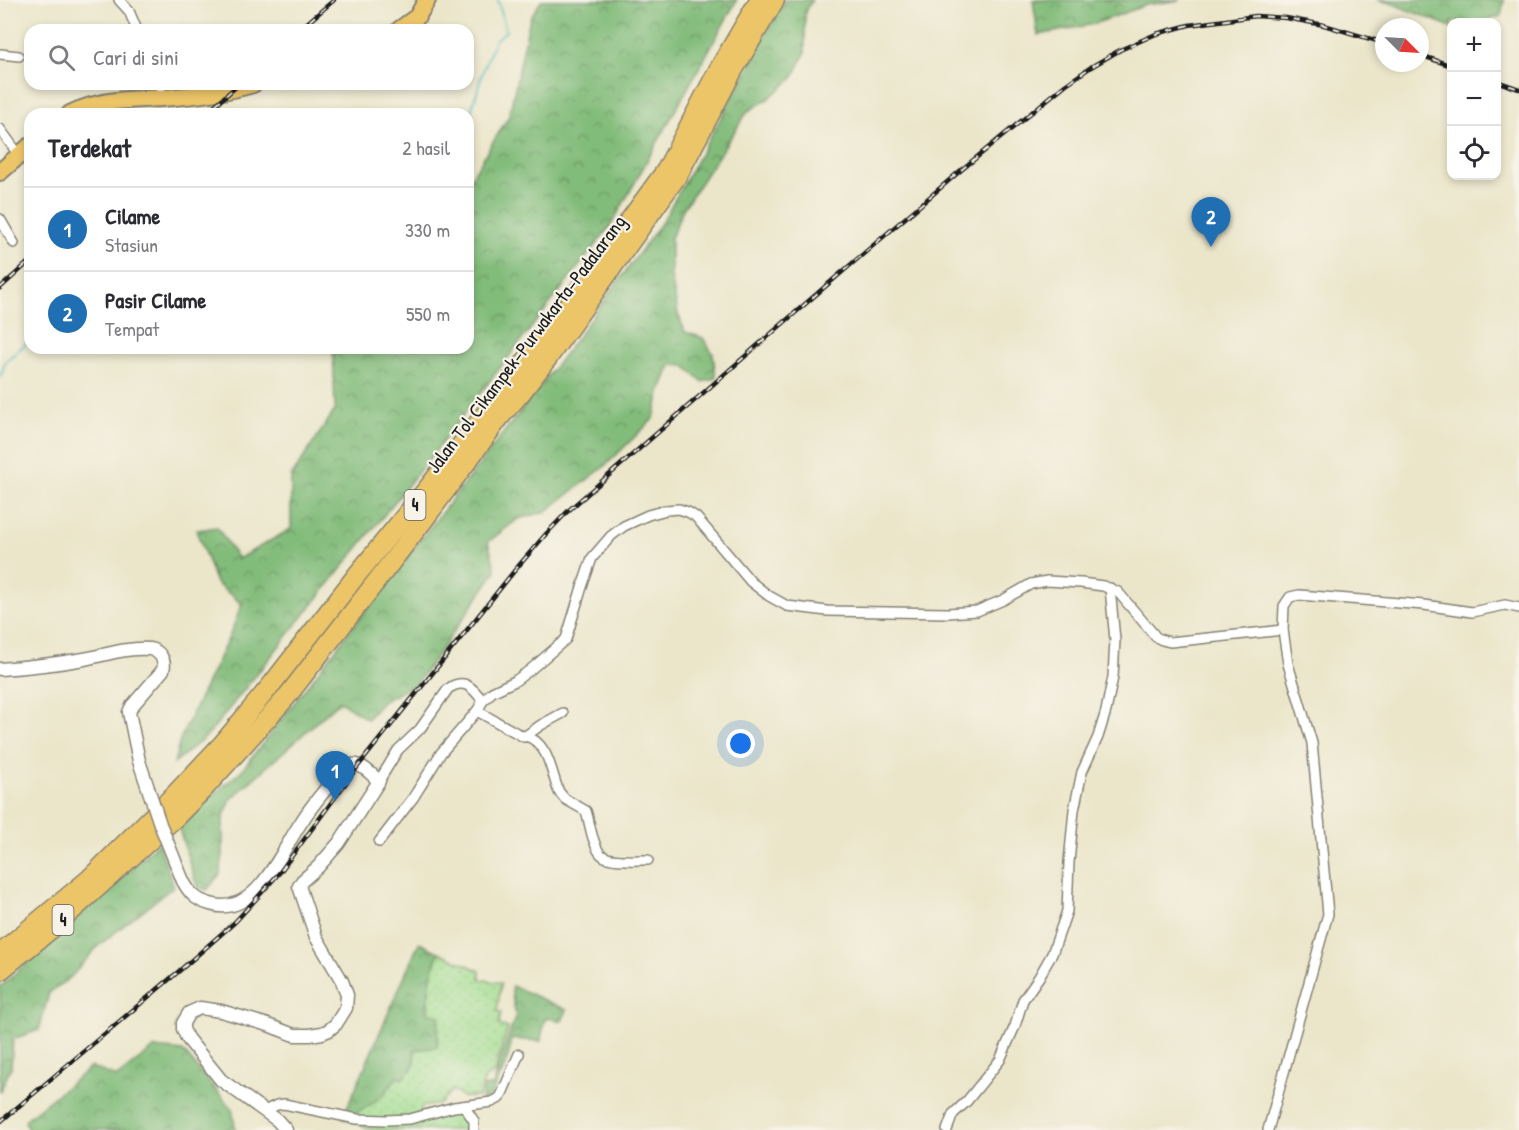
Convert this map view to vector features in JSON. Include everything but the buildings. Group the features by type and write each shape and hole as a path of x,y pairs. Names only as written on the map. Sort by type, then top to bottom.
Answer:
{"highway":[{"path":"407,24 417,17 427,0"},
{"name":"Jalan Tol Cikampek–Purwakarta–Padalarang","path":"0,953 89,879 152,817 223,743 272,684 549,331 666,170 718,70 759,0"},
{"name":"Jalan Tol Cikampek–Purwakarta–Padalarang","path":"0,971 55,926 176,817 285,699 548,358 678,175 733,71 775,0"},
{"path":"83,108 161,91 198,95 228,90"},
{"path":"0,172 24,152"}],"street":[{"path":"119,0 129,11 134,24"},
{"path":"0,54 19,56"},
{"path":"0,129 24,147"},
{"path":"0,219 14,243"},
{"path":"379,842 413,798 441,753 483,701 492,692 515,681 530,670 566,639 592,558 611,536 624,526 666,510 679,509 696,517 751,582 787,606 827,611 909,613 977,611 1031,584 1047,580 1082,583 1110,588 1118,592 1156,637 1170,642 1284,630"},
{"path":"947,1130 953,1114 967,1101 1000,1060 1015,1026 1023,1000 1052,954 1067,911 1074,810 1082,772 1098,737 1113,677 1115,640 1110,588"},
{"path":"1268,1130 1328,914 1312,743 1288,664 1284,606 1290,597 1299,595 1424,605 1472,612 1506,605 1519,608"},
{"path":"0,669 75,660 130,650 155,651 164,661 165,666 129,712 139,761 159,824 183,881 194,897 218,907 226,908 245,900 276,864 302,820 342,770 349,765 359,765 379,781"},
{"path":"286,1130 277,1120 214,1073 187,1038 183,1029 184,1020 189,1013 195,1010 208,1008 302,1035 322,1033 336,1024 346,1008 347,995 342,981 315,937 298,886 339,843 398,750 420,729 448,689 454,685 467,685 475,690 483,701"},
{"path":"477,711 521,736 534,739 541,745 559,792 586,811 599,853 609,858 648,860"},
{"path":"526,736 563,713"},
{"path":"264,1111 284,1104 357,1119 386,1120 410,1119 492,1102 504,1092 519,1054"},
{"path":"464,1106 474,1121 474,1130"}],"green space":[{"path":"542,0 737,0 611,225 437,449 208,735 174,763 181,737 230,635 242,604 216,583 196,530 217,527 238,559 291,529 291,477 335,410 333,354 474,354 474,173 509,116 530,18"},
{"path":"784,0 812,0 805,12 805,53 793,78 768,99 748,111 683,209 671,238 671,277 678,314 685,332 703,338 713,354 716,378 702,382 685,366 671,365 660,392 654,418 604,467 545,512 518,519 488,542 496,571 416,684 383,701 367,719 340,701 231,799 223,818 223,855 220,874 207,890 197,887 178,825 242,770 567,351 662,222 745,75"},
{"path":"1033,0 1181,0 1146,5 1094,24 1038,35"},
{"path":"1377,0 1504,0 1501,16 1447,18 1447,25 1388,2"},
{"path":"158,843 174,886 98,946 71,977 49,993 39,1030 13,1039 11,1067 0,1092 0,987"},
{"path":"419,943 439,952 432,974 428,1004 428,1012 439,1016 437,1047 414,1050 414,1064 406,1076 402,1079 397,1077 385,1093 371,1104 343,1117"},
{"path":"439,952 480,971 480,979 501,983 497,1011 501,1012 499,1025 508,1028 494,1073 485,1078 479,1097 463,1097 452,1090 440,1104 421,1107 422,1116 455,1112 468,1122 467,1130 372,1130 343,1117 372,1103 384,1093 415,1059 414,1050 437,1047 428,1014 427,999 431,975"},
{"path":"512,986 567,1010 562,1021 548,1018 544,1021 541,1041 512,1039 506,1062 496,1085 489,1099 482,1100 484,1087 494,1085 516,1015"},
{"path":"154,1048 183,1051 232,1109 236,1130 28,1130 25,1120 91,1067 117,1077"}],"waterway":[{"path":"472,108 495,40 506,31 498,0"},
{"path":"0,377 6,361 24,345"}],"railway":[{"path":"306,24 334,0"},
{"path":"0,1122 235,922 280,872 359,765 515,570 569,510 960,171 1065,85 1120,50 1156,34 1189,25 1256,16 1286,18 1324,25 1375,40"},
{"path":"1429,58 1447,64"},
{"path":"1501,83 1519,89"},
{"path":"212,108 232,90"},
{"path":"0,288 24,266"}],"place":[{"name":"Pasir Cilame","path":"1211,247"},
{"name":"Cilame","path":"335,801"}]}
